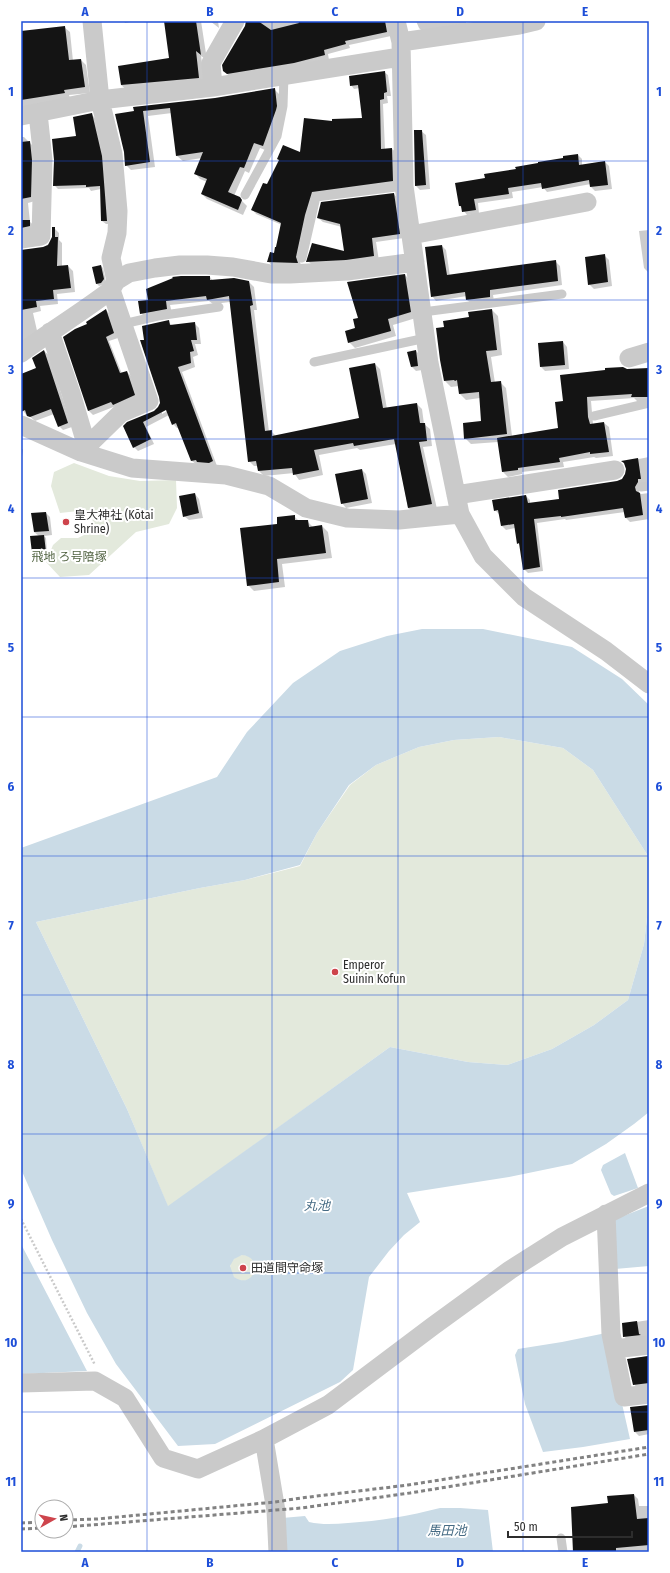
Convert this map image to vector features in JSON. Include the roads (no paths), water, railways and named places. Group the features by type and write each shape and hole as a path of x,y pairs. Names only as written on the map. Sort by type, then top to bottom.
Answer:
{"street":[{"path":"84,450 121,414 149,401 123,324 114,286 111,258 117,233 118,211 113,154 100,100 92,21"},
{"path":"213,86 211,63 234,21"},
{"path":"396,21 401,49 404,186 429,363 460,514 483,556 524,597 606,651 649,684"},
{"path":"21,239 41,236 44,160 30,114 100,100 213,86 284,75 536,21"},
{"path":"411,235 587,202"},
{"path":"21,353 50,332 79,314 129,273 180,265 220,266 271,274 290,274 347,271 415,262"},
{"path":"50,332 71,393 84,450"},
{"path":"628,358 649,352"},
{"path":"21,425 132,468 226,475 270,486 306,508 347,518 399,520 460,514"},
{"path":"456,495 615,470"},
{"path":"21,1383 95,1380 125,1398 163,1458 198,1469 264,1439 328,1405 510,1270 562,1237 649,1193"},
{"path":"606,1214 611,1334 624,1397 649,1394"},
{"path":"614,1349 649,1345"},
{"path":"264,1439 276,1510 278,1552"}],"lane":[{"path":"245,195 277,136 283,106 284,75"},
{"path":"302,258 316,197 404,186"},
{"path":"423,312 562,294"},
{"path":"123,324 158,316 218,308"},
{"path":"314,362 426,338"},
{"path":"594,416 649,403"},
{"path":"561,1538 562,1552"}],"water":[{"name":"丸池","path":"422,629 483,629 572,647 622,679 649,705 649,881 648,856 593,770 563,748 499,737 454,740 419,747 376,765 349,785 317,833 300,865 245,880 36,922 127,1109 168,1206 390,1047 468,1062 507,1065 552,1049 594,1025 628,1000 644,944 649,900 649,1112 606,1144 572,1164 509,1177 407,1193 420,1222 404,1235 389,1251 369,1277 353,1370 340,1382 215,1444 178,1446 116,1364 87,1313 52,1240 21,1169 21,848 217,777 247,732 293,683 340,651 387,636","holes":["242,1255 249,1257 253,1261 255,1267 251,1277 247,1280 241,1280 234,1277 230,1266 234,1259"]},
{"path":"625,1153 638,1188 614,1196 611,1194 601,1170 603,1165"},
{"path":"649,1206 649,1266 615,1269 613,1220"},
{"path":"21,1244 87,1371 21,1374"},
{"path":"606,1333 630,1439 543,1452 525,1404 515,1355 518,1349"},
{"name":"馬田池","path":"440,1508 488,1510 493,1552 283,1552 282,1518 305,1516 309,1522 338,1524 394,1518"}],"waterway":[{"path":"77,1552 80,1546"}],"railway":[{"path":"74,1520 97,1519 275,1502 408,1485 649,1447"},
{"path":"74,1526 301,1508 410,1493 649,1454"},
{"path":"21,1523 34,1522"},
{"path":"21,1529 34,1528"}],"place":[{"name":"皇大神社 (Kōtai Shrine)","path":"66,522"},
{"name":"Emperor Suinin Kofun","path":"335,972"},
{"name":"田道間守命塚","path":"243,1268"}],"park label":[{"name":"飛地 ろ号陪塚","path":"69,557"}]}
